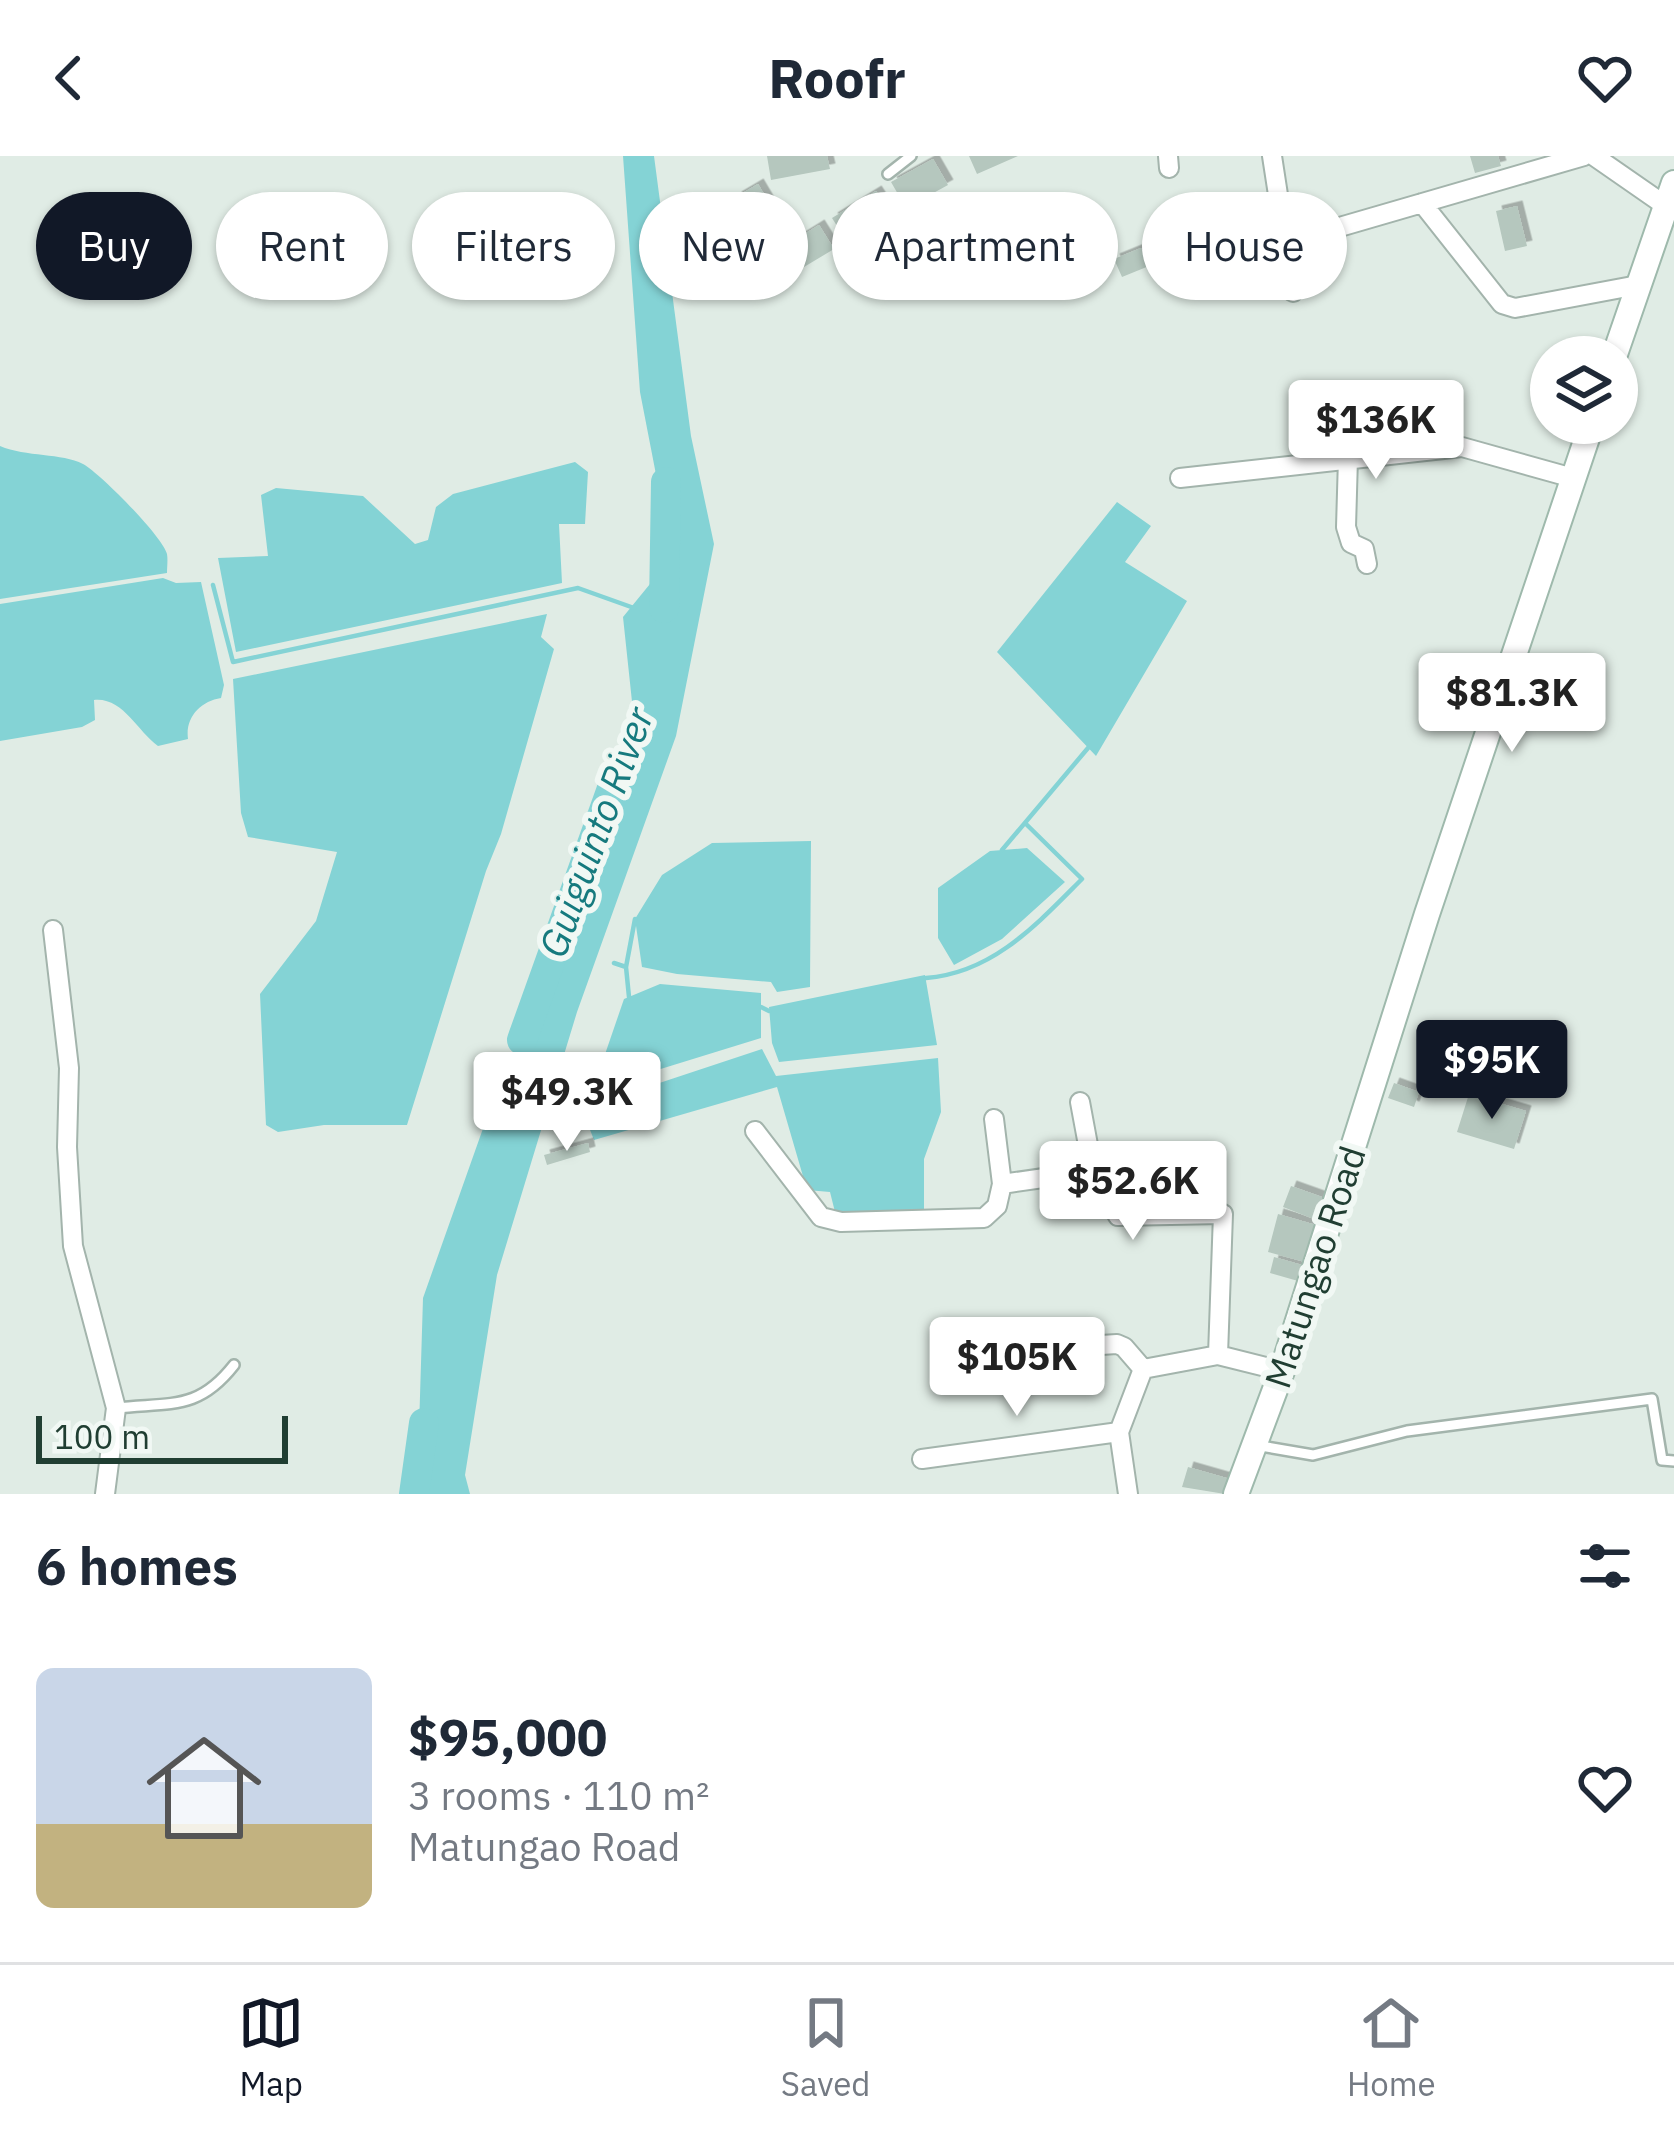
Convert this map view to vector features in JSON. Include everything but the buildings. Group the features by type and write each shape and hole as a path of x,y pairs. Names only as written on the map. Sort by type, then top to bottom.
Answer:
{"main road":[{"path":"1621,336 1670,194"},
{"name":"Matungao Road","path":"1236,1494 1282,1371 1427,914 1585,444"}],"street":[{"path":"1272,156 1279,192"},
{"path":"1347,224 1584,156"},
{"path":"1594,156 1670,194"},
{"path":"1422,202 1502,304 1515,308 1638,285"},
{"path":"1180,478 1462,447 1573,478"},
{"path":"1348,458 1346,527 1351,543 1364,549 1367,564"},
{"path":"53,930 69,1069 74,1246 116,1408 105,1494"},
{"path":"1080,1102 1093,1172 1118,1216 1223,1214 1218,1354"},
{"path":"755,1131 821,1217 841,1222 984,1218 997,1206 1002,1184 994,1119"},
{"path":"1002,1184 1134,1165"},
{"path":"993,1372 1078,1357 1101,1345 1117,1344 1143,1369"},
{"path":"1143,1369 1218,1354 1282,1371"},
{"path":"1128,1494 1118,1432 1143,1369"},
{"path":"922,1459 1118,1432"}],"lane":[{"path":"888,174 911,156"},
{"path":"116,1408 200,1399 234,1364"},
{"path":"1255,1444 1312,1455 1407,1431 1652,1399 1662,1460 1674,1460"}],"water":[{"path":"623,156 654,156 659,192 639,192 639,300 673,300 691,436 714,544 676,736 577,1012 497,1275 465,1475 470,1494 417,1494 423,1298 486,1120 579,896 633,711 623,617 672,557 640,392"},
{"path":"0,446 74,461 91,470 155,534 167,554 167,573 0,599"},
{"path":"575,462 588,472 585,524 559,524 562,583 236,652 218,558 268,556 261,495 276,488 363,496 415,544 428,540 436,507 453,494"},
{"path":"1117,502 1151,526 1125,562 1187,601 1096,756 997,652"},
{"path":"163,578 176,583 201,582 224,685 221,698 201,706 192,717 188,739 158,746 121,709 94,700 95,720 82,727 0,741 0,604"},
{"path":"547,614 541,637 554,649 501,834 407,1125 324,1125 278,1132 266,1125 260,994 316,921 337,852 248,837 241,813 233,679"},
{"path":"811,841 810,987 777,992 771,982 642,967 635,919 662,875 712,843"},
{"path":"1027,848 1065,882 1002,939 954,965 938,938 938,888 990,851"},
{"path":"925,975 937,1045 779,1062 769,1007"},
{"path":"660,984 761,993 761,1038 625,1080 602,1063 624,999"},
{"path":"762,1049 776,1076 938,1058 941,1112 924,1159 924,1212 836,1216 830,1192 807,1190 777,1087 594,1140 585,1117 590,1106"}],"waterway":[{"name":"Guiguinto River","path":"664,608 666,482"},
{"path":"213,585 233,662 578,588 634,608"},
{"path":"1002,850 1088,748"},
{"name":"Guiguinto River","path":"522,1040 615,780"},
{"path":"926,978 972,967 1012,944 1082,879 1025,823"},
{"path":"629,997 626,967 635,919"},
{"path":"614,963 626,967"},
{"path":"761,1007 769,1011"},
{"name":"Guiguinto River","path":"414,1494 424,1423"}]}
